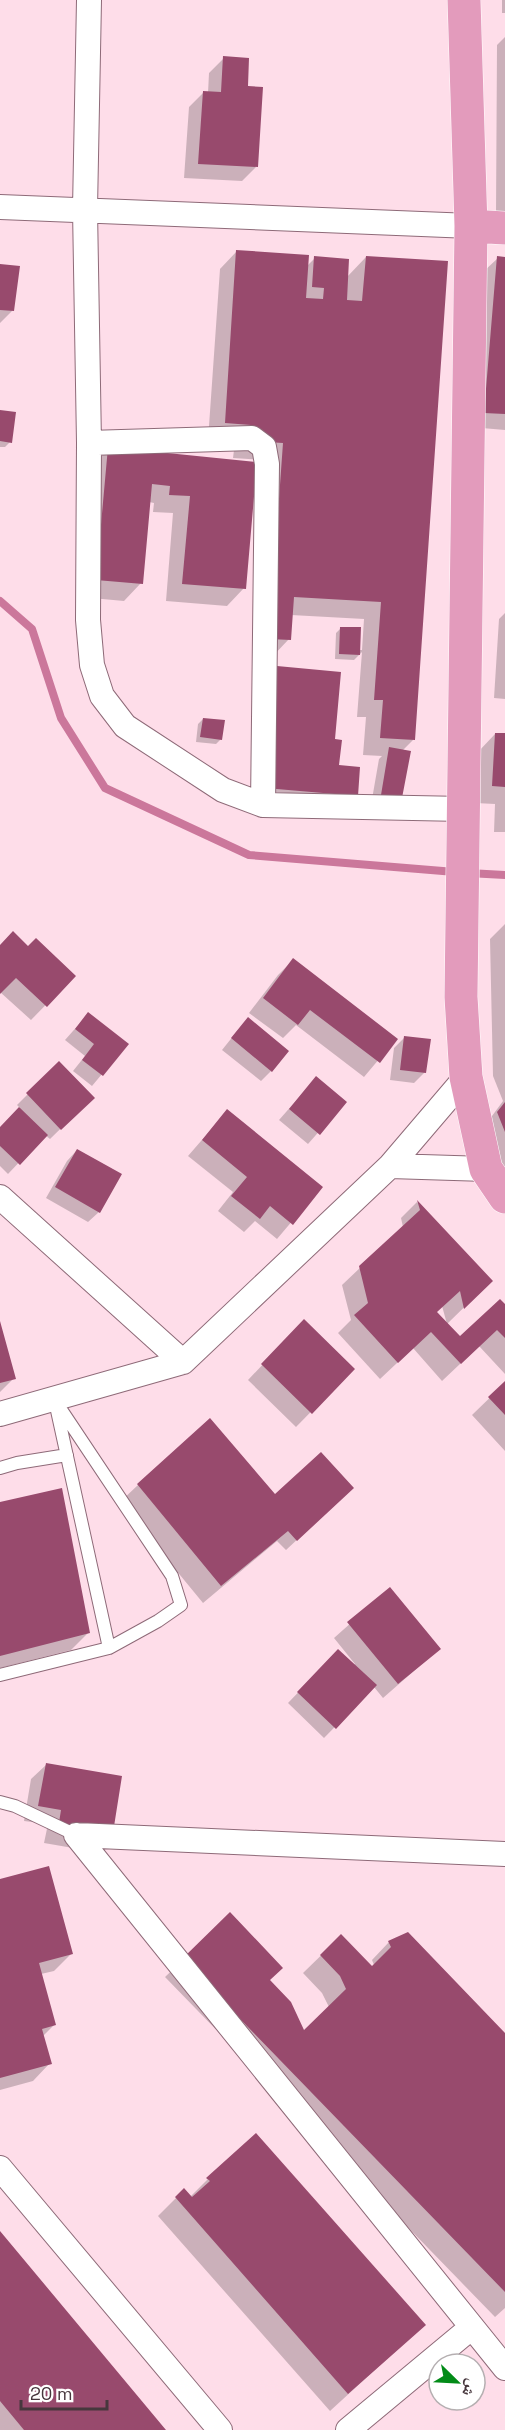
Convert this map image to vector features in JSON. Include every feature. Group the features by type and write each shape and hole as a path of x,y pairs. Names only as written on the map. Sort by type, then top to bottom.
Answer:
{"main road":[{"path":"464,0 471,226 461,997 466,1077 486,1169 505,1197"},
{"path":"471,226 505,228"}],"street":[{"path":"89,0 86,209 89,443 88,620 92,665 102,696 126,726 223,790 263,805 463,808"},
{"path":"0,207 471,226"},
{"path":"89,443 252,438 264,447 267,464 263,805"},
{"path":"0,1414 183,1362 390,1166 466,1077"},
{"path":"390,1166 486,1169"},
{"path":"0,1197 183,1362"},
{"path":"76,1835 505,1854"},
{"path":"76,1835 505,2368"},
{"path":"0,2168 220,2430"},
{"path":"348,2430 472,2327"}],"lane":[{"path":"54,1399 109,1648"},
{"path":"0,1675 109,1648 158,1621 181,1605 172,1576 54,1399"},
{"path":"0,1468 67,1455"},
{"path":"0,1802 15,1806 76,1835"}],"building":[{"path":"223,56 249,58 248,86 263,87 258,167 198,164 203,91 221,92"},
{"path":"236,250 309,255 306,298 323,299 324,288 312,287 314,256 349,259 347,300 362,301 366,256 448,261 415,740 380,738 383,700 374,700 381,602 294,597 291,640 269,639 283,443 250,441 251,425 225,423"},
{"path":"497,256 505,257 505,414 484,413"},
{"path":"0,264 20,266 14,311 0,310"},
{"path":"0,410 16,412 12,443 0,441"},
{"path":"108,447 257,462 246,589 182,584 190,496 169,495 170,486 152,484 143,584 96,580"},
{"path":"340,627 361,627 360,655 339,654"},
{"path":"277,666 341,672 335,739 342,740 339,765 360,767 358,796 265,788"},
{"path":"203,718 225,720 222,740 200,737"},
{"path":"495,733 505,733 505,787 492,786"},
{"path":"389,747 411,751 402,798 381,795"},
{"path":"13,931 28,946 36,938 76,976 47,1007 16,978 0,994 0,945"},
{"path":"293,958 398,1039 380,1063 310,1010 298,1025 263,998"},
{"path":"88,1012 129,1044 103,1076 82,1060 94,1044 75,1029"},
{"path":"248,1017 289,1051 272,1072 231,1038"},
{"path":"404,1036 431,1039 426,1073 400,1070"},
{"path":"59,1061 95,1098 61,1130 26,1093"},
{"path":"316,1076 347,1102 320,1135 289,1109"},
{"path":"505,1102 505,1132 497,1112"},
{"path":"19,1107 48,1135 20,1165 0,1146 0,1127"},
{"path":"227,1109 323,1187 293,1225 270,1206 260,1219 231,1196 247,1177 202,1140"},
{"path":"77,1149 122,1174 100,1213 55,1187"},
{"path":"417,1200 493,1281 464,1309 460,1291 437,1312 460,1336 500,1299 505,1304 505,1338 497,1330 461,1364 431,1332 398,1363 354,1315 368,1303 359,1266 420,1210"},
{"path":"304,1319 355,1369 312,1414 261,1364"},
{"path":"0,1321 16,1379 0,1383"},
{"path":"505,1381 505,1415 488,1397"},
{"path":"210,1418 275,1494 321,1452 354,1488 297,1541 288,1531 221,1586 137,1484"},
{"path":"62,1488 90,1633 0,1656 0,1502"},
{"path":"390,1587 441,1649 398,1684 347,1622"},
{"path":"338,1649 377,1685 336,1729 297,1692"},
{"path":"46,1763 122,1776 112,1839 58,1829 61,1810 38,1806"},
{"path":"49,1866 73,1954 39,1963 56,2025 42,2029 52,2064 0,2078 0,1879"},
{"path":"230,1912 283,1968 270,1980 291,2002 304,2030 346,1989 340,1976 320,1955 341,1934 372,1966 391,1947 388,1941 408,1932 505,2033 505,2292 182,1959"},
{"path":"256,2133 426,2325 348,2394 175,2197 184,2188 192,2197 210,2181 206,2178"},
{"path":"0,2231 166,2430 24,2430 0,2401"}],"waterway":[{"path":"0,601 32,629 61,718 105,788 249,855 455,872"},
{"path":"468,873 505,875"}]}
